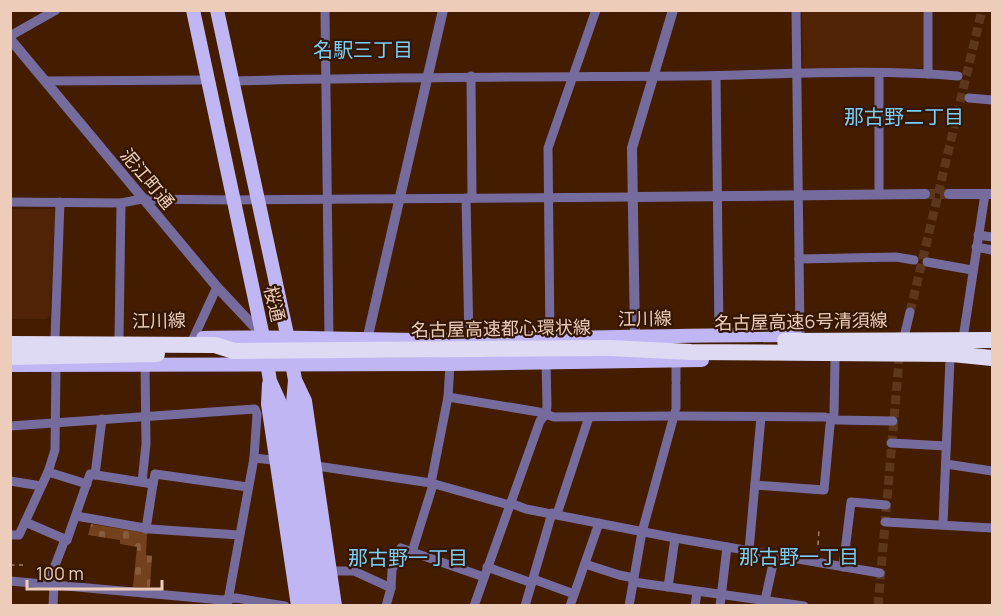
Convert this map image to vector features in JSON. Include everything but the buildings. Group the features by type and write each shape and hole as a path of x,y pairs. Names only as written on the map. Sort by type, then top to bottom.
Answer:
{"highway":[{"name":"名古屋高速6号清須線","path":"610,348 691,343 993,340"},
{"path":"10,341 215,345 234,351"},
{"name":"名古屋高速都心環状線","path":"10,357 234,351 610,348 691,352 952,354 993,359"}],"main road":[{"name":"桜通","path":"193,10 206,80 263,337 270,381 280,403 324,571 324,606"},
{"name":"桜通","path":"217,10 295,380 293,403 295,462 311,606"},
{"name":"江川線","path":"10,341 55,338 119,340 263,337 469,340 993,332"},
{"path":"10,365 993,359"},
{"path":"295,462 298,606"},
{"path":"324,571 335,606"}],"street":[{"path":"10,37 56,10"},
{"path":"325,10 328,339"},
{"path":"366,340 443,10"},
{"path":"550,338 548,148 596,10"},
{"path":"635,337 632,148 673,10"},
{"path":"796,10 800,335"},
{"path":"928,10 928,74"},
{"name":"泥江町通","path":"10,37 142,199 263,337"},
{"path":"232,81 471,76 796,74 958,76"},
{"path":"879,74 879,194"},
{"path":"469,340 471,76"},
{"path":"716,76 719,335"},
{"path":"45,81 206,80"},
{"path":"969,98 993,100"},
{"path":"10,202 121,202 142,199 925,194"},
{"path":"949,194 989,194 978,234 964,332"},
{"path":"55,338 60,202"},
{"path":"119,340 121,202"},
{"path":"978,234 993,237"},
{"path":"976,247 993,250"},
{"path":"799,259 896,257 914,260"},
{"path":"927,262 972,270"},
{"path":"193,339 217,287"},
{"path":"904,333 910,312"},
{"path":"943,524 950,359"},
{"path":"629,606 642,532 675,412 676,360"},
{"path":"755,485 824,490 830,425 834,414 835,360"},
{"path":"474,606 540,421 546,414 546,361"},
{"path":"142,482 146,444 145,364"},
{"path":"412,552 432,488 431,483 448,397 450,364"},
{"path":"10,535 19,536 48,472 55,450 56,365"},
{"path":"448,397 554,417 675,412 893,421"},
{"path":"10,426 255,409 257,414 254,458 227,603"},
{"path":"525,606 590,417"},
{"path":"748,550 761,417"},
{"path":"53,606 54,584 51,576 93,474 102,419"},
{"path":"891,442 946,446"},
{"path":"254,458 431,483 526,509 675,538 880,573"},
{"path":"946,464 993,471"},
{"path":"48,472 87,484"},
{"path":"93,474 153,484"},
{"path":"146,529 155,474 248,487"},
{"path":"10,481 41,486"},
{"path":"843,567 850,502 886,505"},
{"path":"76,516 146,529 239,535"},
{"path":"25,522 67,540"},
{"path":"885,522 993,528"},
{"path":"570,606 599,523"},
{"path":"668,587 675,538"},
{"path":"720,606 727,546"},
{"path":"386,606 391,588 392,570 402,548 574,594"},
{"path":"765,600 775,555"},
{"path":"585,564 634,580 668,587 804,606"},
{"path":"324,571 354,571 391,588"},
{"path":"10,581 227,603 236,598 285,606"},
{"path":"695,606 697,592"}],"path":[{"path":"818,545 819,528"},
{"path":"10,565 23,565"}],"shaded area":[{"path":"802,11 921,12 924,15 925,65 922,68 805,70 803,67"},
{"path":"10,209 53,209 55,212 50,316 46,319 11,319"}],"green space":[{"path":"91,524 147,533 146,555 152,556 150,587 133,587 137,547 120,544 120,540 88,535"}],"tunnel":[{"path":"910,312 982,10"},
{"path":"925,194 949,194"},
{"path":"878,606 899,360"}],"district":[{"name":"名駅三丁目","path":"363,50"},
{"name":"那古野二丁目","path":"904,117"},
{"name":"那古野一丁目","path":"799,557"},
{"name":"那古野一丁目","path":"408,558"}]}
